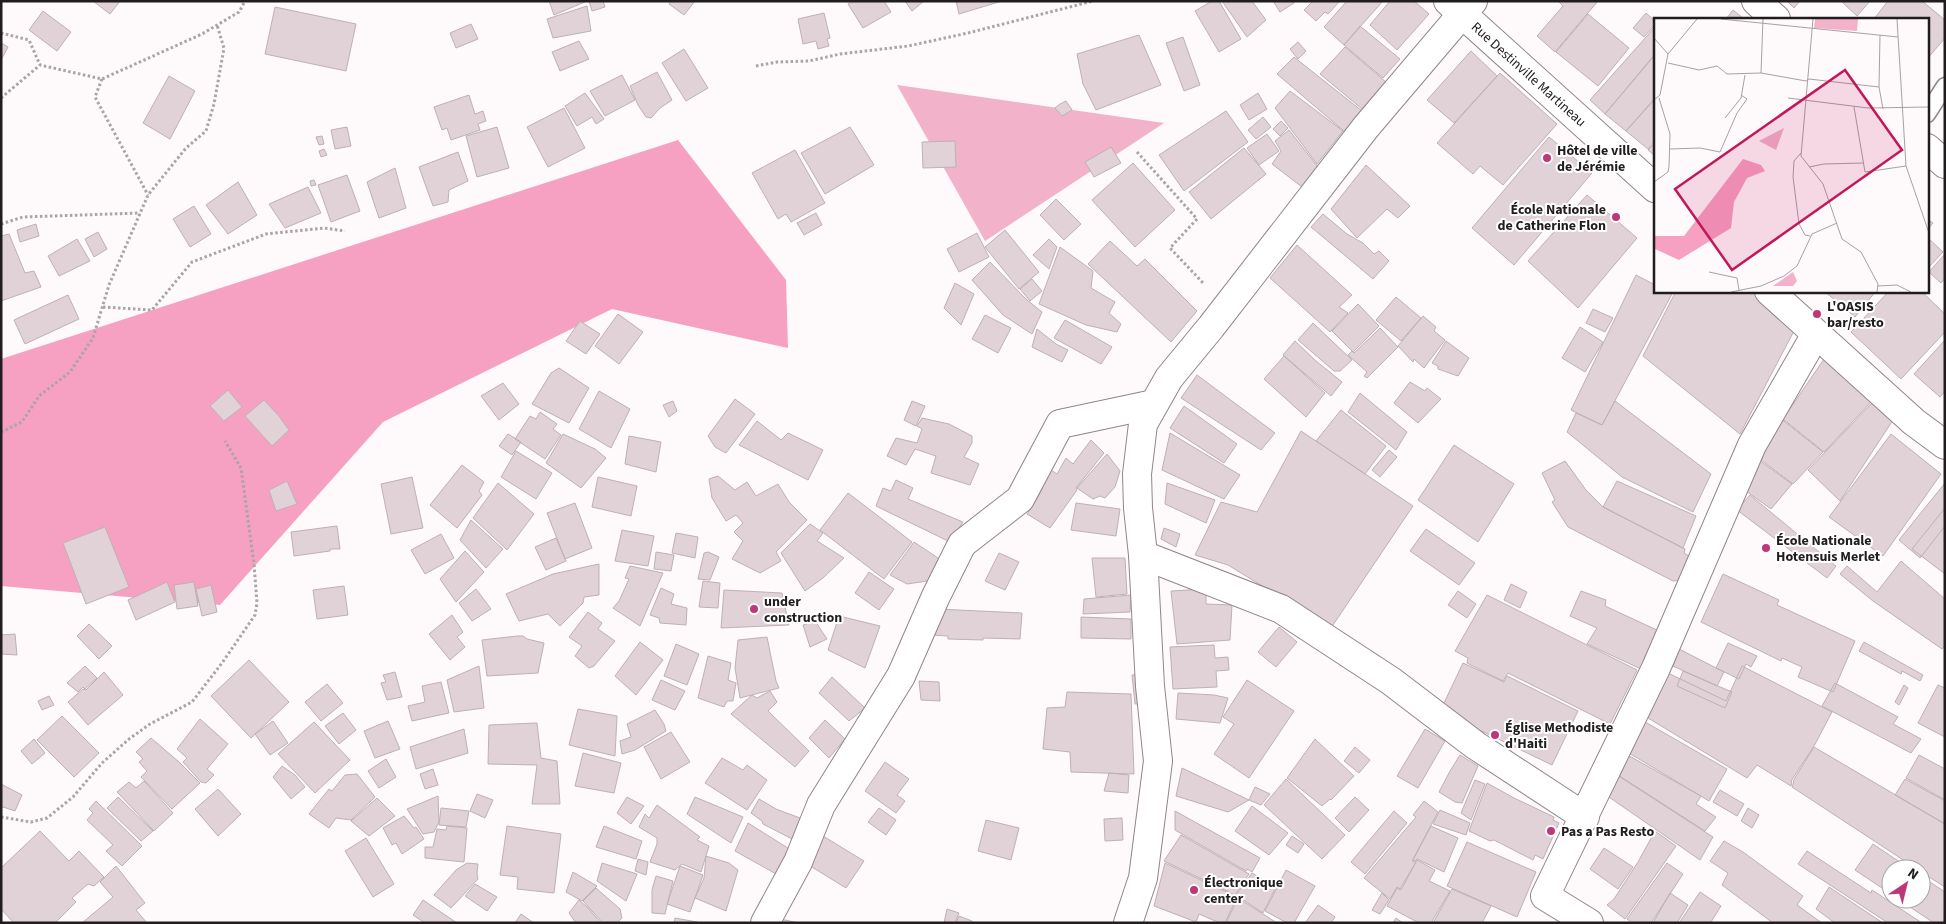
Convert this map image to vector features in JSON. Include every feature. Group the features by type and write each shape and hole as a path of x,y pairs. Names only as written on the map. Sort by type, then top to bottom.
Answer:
{"street":[{"path":"1756,1 1775,18"},
{"path":"1128,923 1143,878 1158,761 1150,686 1143,555 1138,508 1137,474 1143,424 1169,378 1226,308 1461,5"},
{"name":"Rue Destinville Martineau","path":"1461,5 1654,187"},
{"path":"1928,149 1945,164"},
{"path":"1770,292 1914,422 1945,445"},
{"path":"1588,923 1545,896 1656,668 1752,445 1816,334"},
{"path":"765,923 798,862 821,805 901,676 936,596 962,544 1020,500 1060,424 1154,404"},
{"path":"1143,555 1281,609 1391,681 1475,745 1585,816"}],"lane":[{"path":"1928,112 1945,86"}],"path":[{"path":"40,65 102,79 202,34 239,12 244,1"},
{"path":"756,66 777,62 809,61 840,54 908,46 968,34 1093,1"},
{"path":"1,432 22,422 39,396 70,372 93,338 108,285 148,195 186,148 206,131 214,104 224,48 217,25"},
{"path":"1,33 29,40 40,65"},
{"path":"1,98 40,65"},
{"path":"102,79 95,97 148,195"},
{"path":"1137,152 1198,219 1170,248 1226,308"},
{"path":"1,224 23,217 140,213"},
{"path":"103,306 152,310 192,262 266,234 324,228 345,231"},
{"path":"1,817 31,822 47,818 73,797 102,763 129,739 150,724 192,702 255,615 258,603 242,468 225,441"}],"shaded area":[{"path":"897,85 1164,123 985,241"},
{"path":"678,140 786,280 788,348 612,309 383,422 220,605 1,586 1,359"}],"building":[{"path":"93,1 120,1 110,14"},
{"path":"549,1 587,1 554,15"},
{"path":"589,1 603,1 605,7 592,11"},
{"path":"671,1 695,1 684,15 669,4"},
{"path":"852,1 884,1 891,12 863,28 848,4"},
{"path":"905,1 924,1 912,11"},
{"path":"956,1 1002,1 959,14"},
{"path":"1212,1 1219,1 1241,39 1219,52 1195,11"},
{"path":"1222,1 1252,1 1266,20 1247,37"},
{"path":"1273,1 1293,1 1294,3 1280,12"},
{"path":"1313,1 1340,1 1328,14 1325,12 1316,21 1304,10"},
{"path":"1347,1 1383,1 1344,45 1324,27"},
{"path":"1390,1 1414,1 1429,14 1397,50 1370,25"},
{"path":"1558,1 1598,1 1555,52 1537,36 1563,6"},
{"path":"1787,1 1800,1 1794,8"},
{"path":"1841,1 1870,1 1857,16"},
{"path":"1888,1 1922,1 1945,20 1945,38 1928,58 1928,18 1875,18"},
{"path":"587,6 591,31 553,38 547,19"},
{"path":"275,7 356,24 346,71 265,54"},
{"path":"1733,10 1743,18 1727,18"},
{"path":"43,11 71,32 57,51 29,30"},
{"path":"824,13 830,38 827,39 829,46 818,49 816,41 803,44 798,19"},
{"path":"1646,13 1654,20 1654,26 1644,37 1633,28"},
{"path":"1588,14 1629,48 1598,86 1556,52"},
{"path":"471,24 478,39 456,48 450,33"},
{"path":"1360,26 1400,59 1383,78 1344,45"},
{"path":"1654,28 1654,55 1605,114 1590,100"},
{"path":"1139,35 1161,85 1096,110 1083,84 1077,54"},
{"path":"1183,37 1200,85 1184,91 1166,43"},
{"path":"579,41 589,59 560,71 552,52"},
{"path":"1298,42 1306,51 1298,59 1290,49"},
{"path":"1,43 8,47 1,60"},
{"path":"1345,47 1386,82 1362,109 1320,74"},
{"path":"684,49 708,88 686,101 662,63"},
{"path":"1471,51 1497,76 1454,123 1427,100"},
{"path":"1654,56 1654,99 1626,131 1605,114"},
{"path":"1294,57 1362,111 1345,132 1277,74"},
{"path":"657,72 672,100 660,108 651,118 646,117 638,105 630,86"},
{"path":"1500,73 1557,124 1503,185 1480,166 1473,174 1437,143"},
{"path":"622,75 635,100 605,116 590,91"},
{"path":"169,76 195,91 170,139 143,123"},
{"path":"1290,91 1343,131 1317,164 1275,108"},
{"path":"585,93 604,119 596,124 592,117 577,126 565,106"},
{"path":"1258,93 1267,109 1249,120 1240,105"},
{"path":"469,95 475,114 483,111 486,121 478,124 480,130 451,140 447,128 442,130 434,107"},
{"path":"1654,100 1654,142 1648,149 1626,131"},
{"path":"1066,101 1072,110 1062,116 1055,108"},
{"path":"564,108 585,148 548,167 527,127"},
{"path":"1226,111 1248,142 1184,191 1159,155"},
{"path":"1263,117 1271,127 1256,139 1248,130"},
{"path":"1281,121 1288,128 1280,136 1273,129"},
{"path":"347,127 351,146 335,149 331,130"},
{"path":"497,127 509,168 477,177 466,136"},
{"path":"850,127 874,165 825,194 801,153"},
{"path":"1289,130 1318,167 1302,187 1272,164 1281,151 1275,141"},
{"path":"1267,134 1279,151 1259,165 1247,148"},
{"path":"322,136 324,144 319,145 316,137"},
{"path":"1549,137 1592,173 1514,265 1472,228"},
{"path":"955,141 956,167 923,168 922,142"},
{"path":"1654,144 1654,155 1648,150"},
{"path":"1111,147 1121,163 1094,177 1085,162"},
{"path":"1244,148 1266,174 1211,219 1189,192"},
{"path":"324,149 327,155 321,157 319,151"},
{"path":"795,150 825,203 791,222 786,214 778,219 752,173"},
{"path":"458,152 468,181 449,190 448,202 433,206 419,167"},
{"path":"1133,163 1175,210 1135,247 1092,200"},
{"path":"1366,165 1410,206 1398,218 1387,209 1357,238 1331,209"},
{"path":"395,168 406,208 379,218 367,182"},
{"path":"347,175 360,211 331,222 318,185"},
{"path":"314,180 316,185 311,186 310,181"},
{"path":"238,182 257,215 228,234 206,205"},
{"path":"308,187 321,213 285,228 269,204"},
{"path":"1587,195 1637,238 1578,308 1528,261"},
{"path":"1056,199 1081,224 1064,240 1040,215"},
{"path":"194,206 211,234 190,247 173,219"},
{"path":"816,213 822,225 804,235 797,223"},
{"path":"1323,214 1347,234 1363,243 1374,254 1379,251 1389,261 1373,279 1311,227"},
{"path":"1928,220 1933,223 1928,229"},
{"path":"36,224 39,236 20,242 17,230"},
{"path":"1005,230 1039,272 1019,289 985,247"},
{"path":"98,232 107,249 94,257 85,239"},
{"path":"977,233 989,257 959,272 947,249"},
{"path":"9,234 25,273 34,271 41,287 1,301 1,236"},
{"path":"77,239 90,261 59,276 48,256"},
{"path":"1049,239 1057,247 1049,269 1033,255"},
{"path":"1928,240 1943,252 1928,268"},
{"path":"1110,241 1137,266 1145,259 1197,311 1171,342 1088,264"},
{"path":"1297,245 1352,295 1339,307 1348,313 1330,332 1270,278"},
{"path":"1060,247 1093,271 1091,288 1115,302 1109,313 1121,324 1117,332 1086,325 1039,304"},
{"path":"1945,254 1945,278 1941,283 1929,272"},
{"path":"990,262 1026,299 1042,312 1032,334 1003,315 972,280"},
{"path":"1636,275 1654,284 1654,292 1669,292 1672,294 1602,425 1571,410"},
{"path":"1032,279 1042,291 1030,301 1020,289"},
{"path":"955,283 974,294 961,325 944,308"},
{"path":"1675,292 1755,292 1796,327 1740,434 1643,356"},
{"path":"1825,292 1875,292 1855,317"},
{"path":"1888,292 1922,292 1945,314 1945,332 1901,379 1851,332"},
{"path":"68,295 79,319 25,344 14,320"},
{"path":"1396,297 1421,318 1401,341 1376,320"},
{"path":"1358,304 1379,326 1353,352 1332,331"},
{"path":"1593,309 1613,318 1605,332 1586,323"},
{"path":"618,314 643,332 619,364 595,346"},
{"path":"985,315 1011,328 998,353 972,339"},
{"path":"1423,316 1436,327 1434,331 1445,340 1424,368 1414,359 1413,362 1398,346"},
{"path":"1065,320 1112,347 1101,364 1054,338"},
{"path":"580,321 600,334 586,354 566,341"},
{"path":"1313,323 1352,360 1340,371 1334,371 1298,340"},
{"path":"1580,327 1603,342 1585,372 1562,358"},
{"path":"1380,328 1398,347 1367,378 1364,376 1367,372 1348,355 1352,351 1354,353"},
{"path":"1037,329 1056,344 1068,350 1062,362 1032,347"},
{"path":"1945,340 1945,391 1940,397 1914,374"},
{"path":"1295,341 1342,382 1331,396 1283,355"},
{"path":"1446,341 1469,358 1458,376 1438,369 1438,366 1432,363"},
{"path":"1284,356 1325,393 1306,417 1264,379"},
{"path":"1824,359 1873,400 1824,452 1783,419"},
{"path":"559,368 589,388 569,423 532,404 551,373"},
{"path":"1197,375 1275,433 1261,450 1181,398"},
{"path":"1410,382 1425,391 1427,388 1441,399 1418,423 1394,403"},
{"path":"503,383 519,404 499,420 481,396"},
{"path":"228,390 242,407 224,421 210,406"},
{"path":"599,391 630,409 611,448 579,429"},
{"path":"1360,393 1407,432 1396,450 1348,412"},
{"path":"735,399 755,414 726,453 715,447 708,436"},
{"path":"264,400 289,430 272,446 245,416"},
{"path":"673,401 677,411 669,417 663,405"},
{"path":"912,401 925,406 916,426 904,420"},
{"path":"1615,401 1711,474 1693,512 1622,477 1567,432 1576,413 1602,425"},
{"path":"1874,401 1895,417 1840,501 1808,470"},
{"path":"1184,406 1237,444 1224,463 1170,428"},
{"path":"1341,410 1386,446 1365,474 1316,441"},
{"path":"540,412 557,424 553,429 561,435 545,459 515,439 530,416 536,419"},
{"path":"922,418 949,424 972,436 972,443 964,457 979,464 970,485 931,473 936,456 915,449 906,465 887,456 896,438 917,443 922,429 917,426"},
{"path":"1780,418 1823,452 1793,484 1761,460"},
{"path":"757,421 781,440 788,433 823,450 808,480 739,445"},
{"path":"1301,431 1413,506 1331,628 1228,565 1195,555 1221,502 1257,512"},
{"path":"1170,433 1240,475 1224,499 1162,470"},
{"path":"508,434 521,442 512,455 499,446"},
{"path":"563,434 595,449 606,458 581,488 546,463"},
{"path":"1891,434 1941,474 1883,556 1829,517"},
{"path":"629,436 661,442 656,472 625,464"},
{"path":"1091,440 1104,453 1076,488 1077,490 1050,528 1027,514 1037,499 1051,470 1057,474 1066,458 1073,464"},
{"path":"1454,445 1514,484 1478,542 1418,500"},
{"path":"1389,450 1397,457 1380,477 1372,470"},
{"path":"516,451 552,473 536,499 501,477"},
{"path":"1107,454 1120,471 1115,487 1105,498 1100,496 1093,499 1077,488"},
{"path":"1565,461 1586,490 1603,507 1685,549 1684,553 1692,558 1683,580 1673,581 1568,527 1552,502 1555,500 1542,473"},
{"path":"1760,461 1792,484 1771,509 1746,491"},
{"path":"462,465 484,482 479,491 482,495 457,528 430,505"},
{"path":"718,476 735,490 747,482 756,496 778,484 789,502 807,520 776,552 781,561 760,573 732,559 743,541 734,532 743,523 736,515 726,521 712,498 709,479"},
{"path":"412,477 423,528 391,534 381,484"},
{"path":"598,477 637,486 631,516 592,507"},
{"path":"896,480 913,488 908,499 963,522 950,542 876,506 883,488 891,491"},
{"path":"287,481 297,504 276,511 269,490"},
{"path":"1617,481 1696,516 1683,548 1603,507"},
{"path":"498,483 534,514 507,550 473,518"},
{"path":"1167,483 1215,500 1206,523 1165,504"},
{"path":"1945,483 1945,526 1920,558 1899,540"},
{"path":"848,493 912,542 884,579 820,530"},
{"path":"1750,495 1836,566 1827,578 1737,510"},
{"path":"575,503 592,548 565,559 547,513"},
{"path":"1076,503 1120,509 1116,536 1071,530"},
{"path":"1945,508 1945,574 1912,549"},
{"path":"471,520 503,549 486,568 460,540"},
{"path":"810,524 823,533 817,541 844,558 823,578 805,591 781,553"},
{"path":"337,526 340,549 330,549 330,551 294,556 291,532"},
{"path":"105,527 129,587 86,604 63,543"},
{"path":"1164,528 1180,534 1176,547 1161,539"},
{"path":"1426,529 1475,563 1459,585 1410,551"},
{"path":"622,530 654,536 648,566 615,561"},
{"path":"676,533 698,537 695,558 672,553"},
{"path":"441,534 454,558 425,574 411,550"},
{"path":"556,538 566,561 546,570 535,547"},
{"path":"914,542 941,560 934,580 907,584 890,575"},
{"path":"465,551 484,572 456,602 440,579"},
{"path":"656,552 674,555 671,571 654,569"},
{"path":"708,552 719,557 710,580 698,579 704,553"},
{"path":"999,553 1019,562 1005,590 985,581"},
{"path":"1092,558 1125,558 1127,594 1096,597"},
{"path":"1901,561 1945,599 1945,645 1942,649 1873,601 1840,574 1847,566 1877,592"},
{"path":"599,564 599,595 584,597 583,603 560,626 548,614 519,621 506,594 553,574"},
{"path":"630,566 663,573 640,626 613,608 619,601 629,579 625,578"},
{"path":"869,572 894,589 879,610 855,593"},
{"path":"1723,574 1779,600 1777,605 1855,641 1833,692 1798,677 1802,667 1782,658 1781,661 1701,622"},
{"path":"703,581 720,583 718,608 699,607"},
{"path":"167,582 175,602 136,620 128,600"},
{"path":"194,582 198,606 177,609 174,585"},
{"path":"1511,584 1527,592 1520,608 1504,600"},
{"path":"211,585 217,612 202,616 196,589"},
{"path":"344,586 348,615 317,619 313,590"},
{"path":"661,588 674,594 671,604 687,608 686,625 660,623 659,618 650,615"},
{"path":"476,589 491,609 472,621 459,603"},
{"path":"1206,589 1206,604 1232,605 1230,640 1177,644 1171,591"},
{"name":"under construction","path":"724,590 782,593 789,625 721,628"},
{"path":"1458,591 1476,604 1467,618 1448,605"},
{"path":"1581,591 1606,600 1605,606 1659,631 1641,669 1587,644 1597,628 1570,616"},
{"path":"1131,595 1130,612 1083,614 1084,599"},
{"path":"1487,595 1637,670 1610,724 1508,673 1503,681 1467,663 1468,658 1455,651"},
{"path":"937,609 1022,613 1020,639 948,639 948,636 932,635"},
{"path":"588,612 602,623 598,629 615,641 594,666 589,668 575,656 582,646 569,637"},
{"path":"452,615 463,632 457,637 465,647 450,660 429,634"},
{"path":"839,616 880,626 865,668 828,650"},
{"path":"1081,617 1131,619 1131,639 1081,638"},
{"path":"815,621 827,639 810,647 803,625"},
{"path":"89,624 112,646 99,659 77,636"},
{"path":"1279,627 1297,642 1276,667 1258,652"},
{"path":"15,634 17,655 1,654 1,635"},
{"path":"523,636 527,639 544,643 538,673 487,676 482,640"},
{"path":"767,637 779,688 740,698 735,668 738,640"},
{"path":"640,642 663,660 636,695 615,676"},
{"path":"1864,642 1923,675 1920,681 1902,671 1901,674 1859,651"},
{"path":"1728,643 1757,656 1751,667 1746,664 1739,679 1716,668"},
{"path":"676,644 699,654 687,685 664,676"},
{"path":"1214,645 1215,658 1228,657 1229,670 1216,671 1217,687 1173,689 1170,647"},
{"path":"1679,649 1724,672 1717,686 1673,666"},
{"path":"708,656 731,663 728,680 736,683 733,701 727,701 724,707 698,698"},
{"path":"249,660 289,702 251,738 211,696"},
{"path":"1463,663 1504,682 1507,676 1578,711 1552,765 1463,722 1443,705"},
{"path":"85,666 97,678 85,689 83,687 78,692 67,683"},
{"path":"479,666 484,708 454,712 447,680"},
{"path":"1742,666 1832,712 1814,746 1791,781 1791,786 1757,765 1747,778 1648,718 1668,673 1726,701"},
{"path":"1683,671 1732,692 1725,708 1677,686"},
{"path":"104,672 123,695 88,725 68,702 83,689 86,690"},
{"path":"395,672 402,697 387,700 381,683 386,682 383,675"},
{"path":"1147,673 1149,703 1135,704 1132,675"},
{"path":"832,677 865,708 849,721 819,693"},
{"path":"661,680 685,691 675,710 652,700"},
{"path":"1247,680 1294,711 1249,778 1214,754 1234,724 1223,717"},
{"path":"919,681 939,682 940,701 921,700"},
{"path":"441,682 449,713 412,721 408,706 425,702 422,686"},
{"path":"1835,683 1898,717 1893,724 1921,739 1911,753 1822,706"},
{"path":"327,684 343,703 321,721 305,702"},
{"path":"1904,685 1908,688 1899,705 1895,702"},
{"path":"1938,685 1945,688 1945,737 1918,723"},
{"path":"770,691 777,702 768,711 809,751 795,767 731,714 752,695 757,698"},
{"path":"1067,692 1131,694 1134,774 1071,772 1070,752 1043,749 1047,708 1065,707"},
{"path":"1178,693 1214,695 1228,698 1220,723 1176,719"},
{"path":"49,696 54,705 42,710 38,701"},
{"path":"578,709 617,716 615,756 569,745"},
{"path":"655,710 666,731 635,750 622,754 620,741 631,737 627,724"},
{"path":"343,713 356,730 339,744 325,726"},
{"path":"62,716 99,753 74,777 37,740"},
{"path":"200,719 228,744 207,769 214,775 206,783 201,782 183,762 187,758 177,749"},
{"path":"1640,719 1727,769 1709,801 1624,750"},
{"path":"825,720 845,739 829,758 809,738"},
{"path":"273,721 288,743 270,755 255,734"},
{"path":"388,721 400,749 375,758 364,731"},
{"path":"314,722 350,760 315,793 278,754"},
{"path":"537,723 541,758 557,761 560,804 532,804 537,765 488,764 489,725"},
{"path":"464,729 468,753 416,769 410,747"},
{"path":"1425,729 1445,741 1418,788 1397,776"},
{"path":"671,732 690,762 661,779 644,747"},
{"path":"151,738 200,783 172,809 141,777 147,771 139,762 143,759 136,752"},
{"path":"34,739 45,753 32,764 21,751"},
{"path":"1315,739 1354,776 1331,800 1322,806 1287,778"},
{"path":"1355,747 1370,760 1359,773 1344,761"},
{"path":"1814,747 1945,824 1945,887 1931,878 1931,859 1902,859 1792,787 1793,781"},
{"path":"583,753 621,763 614,793 575,786"},
{"path":"1624,753 1701,796 1696,804 1716,817 1705,831 1615,773"},
{"path":"1460,755 1478,766 1462,803 1455,802 1439,792"},
{"path":"1919,755 1945,769 1945,800 1906,778"},
{"path":"722,758 743,770 747,765 767,780 747,810 705,783"},
{"path":"386,759 396,777 379,788 368,771"},
{"path":"885,762 909,779 897,795 905,801 896,813 865,791"},
{"path":"282,766 295,775 305,787 291,799 273,777"},
{"path":"1182,768 1249,800 1228,812 1176,796"},
{"path":"433,769 438,785 425,789 420,774"},
{"path":"1109,773 1129,775 1128,793 1104,791"},
{"path":"357,774 375,797 351,820 336,818 329,828 309,814 329,789 332,791 345,775"},
{"path":"1617,775 1713,837 1700,860 1606,795"},
{"path":"1286,779 1345,835 1322,859 1264,805"},
{"path":"1905,779 1945,801 1945,824 1895,795"},
{"path":"1475,780 1485,784 1471,820 1461,813"},
{"path":"144,781 173,813 154,831 117,792 129,782 136,788"},
{"path":"1487,783 1554,817 1553,820 1559,823 1543,859 1535,855 1533,860 1494,840 1490,841 1469,831"},
{"path":"1,784 22,795 15,811 1,808"},
{"path":"1255,787 1270,794 1261,805 1249,800"},
{"path":"218,789 241,814 218,836 195,809"},
{"path":"1720,790 1744,804 1737,816 1713,802"},
{"path":"477,794 493,800 485,818 470,811"},
{"path":"438,796 439,822 434,832 423,834 407,809"},
{"path":"118,797 153,831 141,841 107,808"},
{"path":"627,797 644,806 631,824 617,813"},
{"path":"695,797 743,817 731,843 687,814"},
{"path":"1355,797 1369,810 1349,832 1335,818"},
{"path":"377,798 395,816 369,836 351,821"},
{"path":"759,799 776,809 808,821 800,843 763,824 762,821 751,813"},
{"path":"96,801 142,846 122,866 106,851 113,845 87,820 93,813 89,809"},
{"path":"1424,801 1438,812 1412,861 1416,862 1400,889 1397,887 1390,899 1364,878 1416,817 1413,815"},
{"path":"657,805 700,837 697,840 709,846 701,872 682,864 675,870 650,862 657,844 657,838 639,827 645,814 649,818"},
{"path":"1252,806 1288,833 1269,855 1235,831"},
{"path":"441,808 469,811 466,827 439,825"},
{"path":"879,808 896,820 886,835 868,822"},
{"path":"1748,808 1759,815 1752,828 1741,821"},
{"path":"1440,810 1470,823 1466,835 1433,824"},
{"path":"1175,811 1260,858 1252,872 1247,869 1246,871 1175,830"},
{"path":"1394,811 1407,823 1365,874 1351,862"},
{"path":"404,816 414,828 416,827 424,839 402,854 396,843 392,845 383,828"},
{"path":"1122,818 1123,840 1105,841 1104,819"},
{"path":"986,820 1019,828 1011,860 978,851"},
{"path":"748,823 791,850 778,875 735,851"},
{"path":"447,826 467,828 464,862 425,858 425,847 433,847 437,829 446,830"},
{"path":"507,826 561,834 554,893 517,889 518,877 500,875"},
{"path":"604,826 642,841 636,859 596,847"},
{"path":"1431,826 1458,838 1444,872 1417,859 1413,860"},
{"path":"40,831 69,861 79,851 104,877 94,886 88,884 72,898 76,902 55,923 14,923 1,909 1,868"},
{"path":"1655,831 1676,846 1625,919 1607,905 1614,899 1638,862"},
{"path":"1181,835 1249,874 1235,895 1164,861"},
{"path":"823,836 864,861 846,888 807,864"},
{"path":"1292,836 1304,844 1298,853 1286,845"},
{"path":"366,838 394,884 373,897 345,851"},
{"path":"1724,841 1743,852 1803,896 1797,905 1822,923 1773,923 1722,885 1728,873 1710,861"},
{"path":"1467,842 1536,872 1517,917 1447,886"},
{"path":"1873,844 1895,859 1881,859 1881,887 1855,870"},
{"path":"1604,848 1633,867 1618,889 1590,869"},
{"path":"1807,851 1871,893 1872,890 1881,896 1881,909 1901,909 1922,923 1888,923 1798,864"},
{"path":"706,856 729,863 738,870 726,911 695,898 704,878"},
{"path":"638,859 648,862 646,875 635,871"},
{"path":"1417,860 1435,870 1429,881 1450,891 1431,923 1419,923 1387,906 1397,888 1401,890"},
{"path":"467,863 478,864 478,879 451,908 434,895 456,870"},
{"path":"602,863 637,874 626,901 597,881"},
{"path":"1165,863 1237,897 1225,923 1220,923 1199,914 1196,922 1154,906"},
{"path":"1667,863 1683,874 1651,923 1632,923 1627,919"},
{"path":"116,866 145,903 136,910 147,923 82,923 113,897 100,882"},
{"path":"680,866 703,875 690,912 667,904"},
{"path":"1286,870 1315,886 1294,923 1287,923 1265,911"},
{"path":"573,872 597,886 582,901 566,892"},
{"path":"1252,873 1276,887 1263,913 1236,895"},
{"path":"656,876 673,881 665,914 652,913 652,890"},
{"path":"1931,883 1945,892 1944,923 1934,923 1913,909 1931,909"},
{"path":"475,884 497,897 487,911 465,896"},
{"path":"1829,887 1883,923 1835,923 1816,909"},
{"path":"596,888 620,909 622,918 617,923 603,923 583,901"},
{"path":"1452,889 1491,906 1482,923 1433,923"},
{"path":"1700,892 1721,906 1711,922 1679,923"},
{"path":"1382,893 1389,900 1380,914 1372,910"},
{"path":"1670,893 1688,905 1677,923 1653,923"},
{"path":"1238,898 1277,923 1226,923"},
{"path":"423,900 457,923 425,923 413,915"},
{"path":"579,900 601,923 576,923 569,913"},
{"path":"1318,905 1335,917 1331,923 1305,923"},
{"path":"947,909 959,913 955,923 944,923"},
{"path":"521,914 534,923 515,923"},
{"path":"959,916 972,921 972,923 956,923"},
{"path":"675,918 697,922 674,923"},
{"path":"1396,918 1403,923 1393,923"},
{"path":"780,919 799,923 780,923"}],"place":[{"name":"Hôtel de ville de Jérémie","path":"1547,158"},
{"name":"École Nationale de Catherine Flon","path":"1616,217"},
{"name":"L'OASIS bar/resto","path":"1817,314"},
{"name":"École Nationale Hotensuis Merlet","path":"1766,548"},
{"name":"under construction","path":"754,609"},
{"name":"Église Methodiste d'Haiti","path":"1495,735"},
{"name":"Pas a Pas Resto","path":"1551,831"},
{"name":"Électronique center","path":"1194,890"}]}
